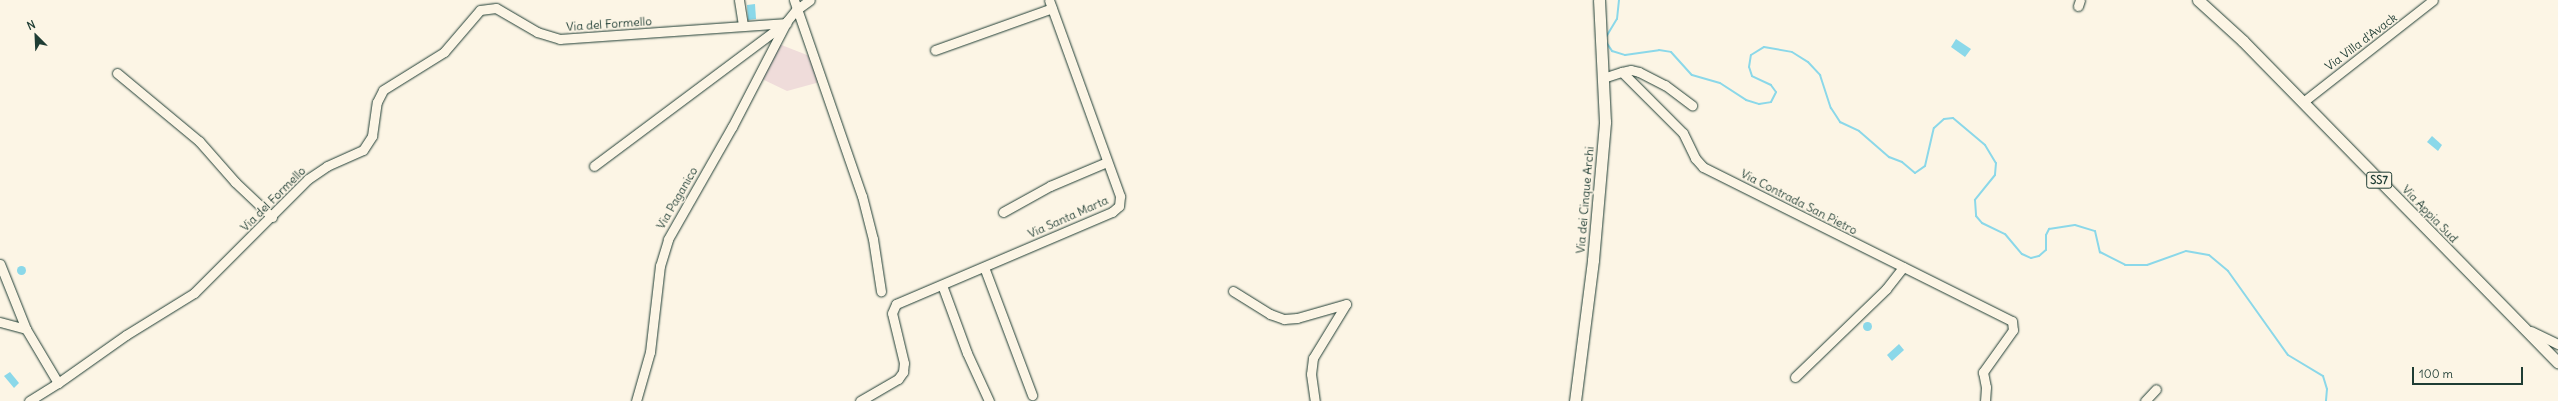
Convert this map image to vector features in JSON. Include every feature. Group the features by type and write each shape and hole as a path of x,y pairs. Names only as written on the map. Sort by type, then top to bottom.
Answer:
{"main road":[{"name":"Via dei Cinque Archi","path":"1575,401 1593,260 1605,122 1599,0"},
{"name":"Via Appia Sud","path":"2198,0 2243,41 2558,363"}],"street":[{"path":"739,0 743,26"},
{"name":"Via Paganico","path":"636,401 652,340 660,266 666,243 746,102 796,4 810,0"},
{"name":"Via Villa d'Avack","path":"2303,102 2433,0"},
{"path":"796,4 862,196 873,239 881,291"},
{"name":"Via Santa Marta","path":"860,401 898,379 903,372 904,363 892,313 894,305 1118,208 1120,198 1050,4 935,50"},
{"name":"Via del Formello","path":"29,401 58,383 126,335 194,293 272,217 312,175 366,146 372,136 377,102 381,91 393,82 441,54 472,16 483,9 496,8 536,32 560,39 786,23"},
{"name":"Via Paganico","path":"594,166 786,23"},
{"path":"1603,78 1631,70 1640,72 1665,85 1692,105"},
{"name":"Via Contrada San Pietro","path":"1622,72 1683,133 1695,158 1703,167 2009,319 2014,325 2012,332 1983,372 1986,391 1985,401"},
{"path":"117,73 199,141 239,186 272,217"},
{"path":"1004,212 1050,186 1107,162"},
{"path":"0,264 26,329 58,383"},
{"path":"984,267 1032,395"},
{"path":"1795,376 1886,289 1903,267"},
{"path":"942,285 967,353 989,401"},
{"path":"1233,291 1270,314 1284,319 1297,318 1346,304 1314,358 1311,374 1315,401"},
{"path":"2517,321 2543,339 2558,344"},
{"path":"0,322 26,329"},
{"path":"2145,401 2156,389"}],"shaded area":[{"path":"779,44 812,57 820,82 787,91 762,79"}],"water":[{"path":"755,4 756,19 748,20 747,5"},
{"path":"1956,39 1971,49 1965,57 1951,47"},
{"path":"2432,136 2442,145 2438,151 2427,142"},
{"path":"19,266 23,266 25,270 23,274 19,274 17,272 17,268"},
{"path":"1867,321 1872,326 1867,331 1862,326"},
{"path":"1899,344 1904,350 1892,361 1887,355"},
{"path":"10,372 19,383 14,388 4,376"}],"waterway":[{"path":"1606,37 1617,19 1619,0"},
{"path":"1606,42 1612,51 1625,55 1659,50 1671,52 1692,75 1720,83 1746,100 1759,104 1771,102 1776,92 1771,85 1752,76 1749,67 1751,55 1764,47 1792,52 1808,62 1820,75 1831,108 1840,122 1859,131 1889,157 1902,162 1915,173 1925,166 1934,128 1944,119 1953,118 1985,145 1996,163 1995,175 1975,200 1976,216 1982,223 2005,234 2022,254 2031,258 2039,256 2046,250 2046,235 2049,229 2075,225 2095,231 2100,252 2125,265 2147,265 2186,251 2209,255 2228,271 2288,355 2323,376 2327,389 2326,401"}]}
